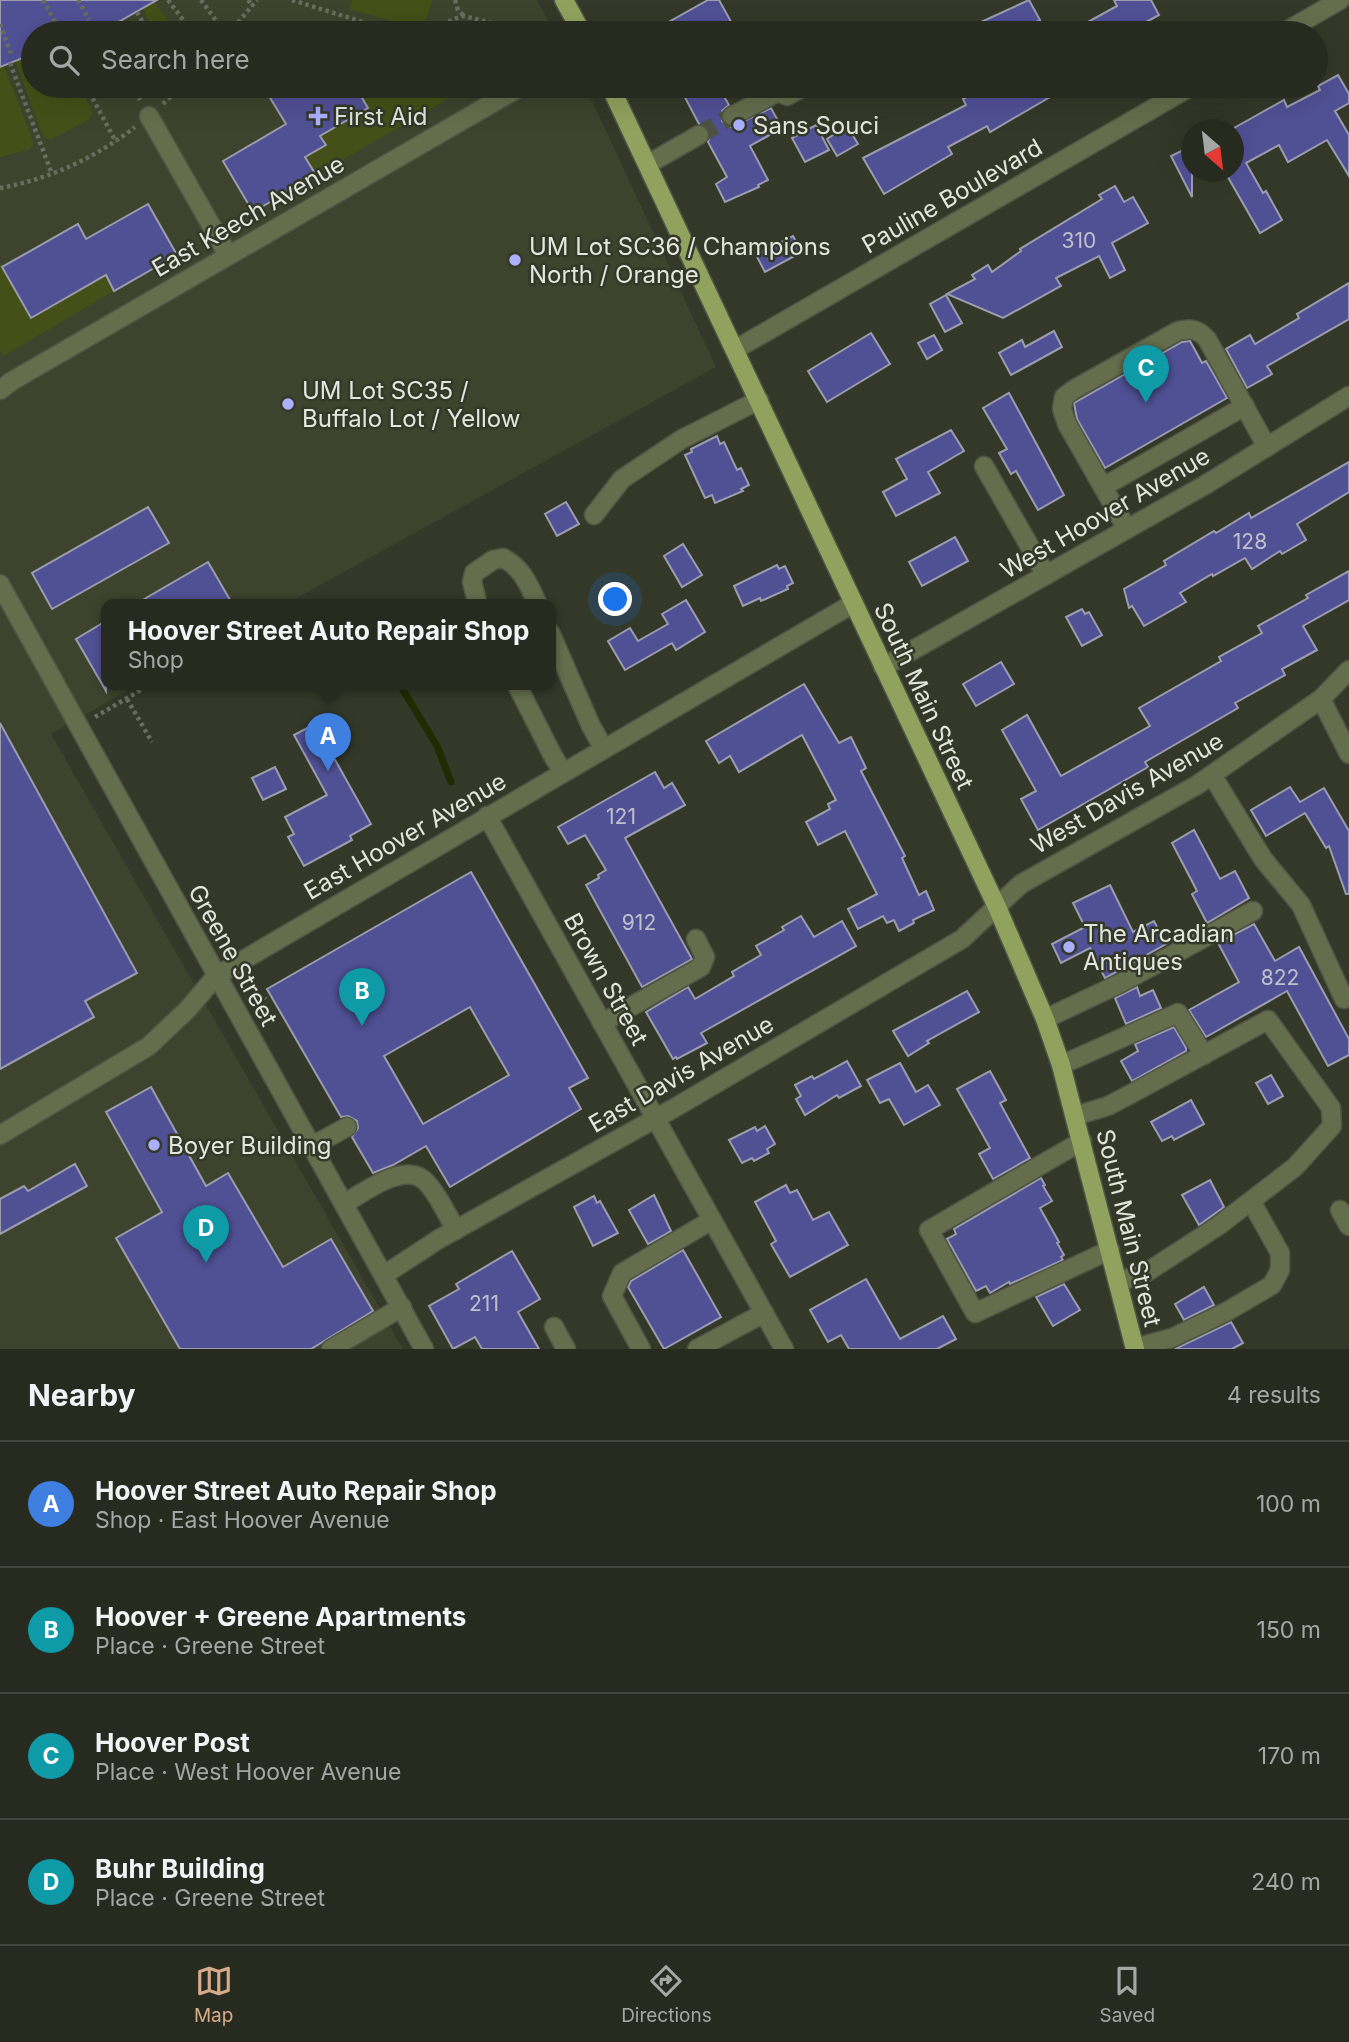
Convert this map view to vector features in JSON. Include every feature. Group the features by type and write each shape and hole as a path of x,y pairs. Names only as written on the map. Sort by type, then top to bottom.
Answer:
{"main road":[{"path":"564,0 575,21"},
{"name":"South Main Street","path":"616,98 997,907 1045,1019 1082,1140 1135,1349"}],"street":[{"path":"1304,21 1340,0"},
{"name":"East Keech Avenue","path":"0,390 502,98"},
{"path":"732,116 753,98"},
{"name":"Pauline Boulevard","path":"736,349 1171,98"},
{"path":"149,116 228,255"},
{"path":"648,164 699,135"},
{"path":"1127,529 1067,424 1062,409 1064,397 1073,390 1178,331 1190,328 1200,331 1207,339 1267,447"},
{"name":"West Hoover Avenue","path":"883,667 1127,529 1349,396"},
{"path":"594,515 622,480 682,439 759,400"},
{"path":"1103,487 1245,406"},
{"path":"984,466 1046,575"},
{"path":"476,599 472,582 474,573 493,560 503,558 516,566 535,599"},
{"name":"Greene Street","path":"0,584 424,1349"},
{"name":"East Hoover Avenue","path":"0,1135 149,1046 188,1009 216,976 854,603"},
{"path":"556,646 591,726 604,748"},
{"name":"West Davis Avenue","path":"997,907 1021,884 1212,775 1321,699 1349,670"},
{"path":"520,690 563,772"},
{"path":"1321,699 1349,754"},
{"path":"1212,775 1263,859 1301,905 1344,999"},
{"name":"Brown Street","path":"487,817 783,1349"},
{"name":"East Davis Avenue","path":"384,1275 456,1230 656,1119 962,939 997,907"},
{"path":"1045,1019 1121,983 1253,911"},
{"path":"602,1023 701,967 705,957 696,939"},
{"path":"1061,1065 1178,1013 1204,1055"},
{"path":"1075,1116 1108,1106 1268,1020 1331,1108 1332,1126 1295,1167 1218,1226 1147,1272 1118,1282"},
{"path":"312,1146 347,1127"},
{"path":"1082,1140 929,1230 975,1313 1110,1250"},
{"path":"344,1204 390,1178 402,1174 418,1175 427,1182 456,1230"},
{"path":"1135,1349 1171,1338 1226,1312 1272,1285 1280,1270 1280,1253 1251,1201"},
{"path":"641,1349 612,1296 622,1273 712,1220"},
{"path":"331,1349 402,1307"},
{"path":"697,1349 764,1312"},
{"path":"554,1326 566,1349"}],"path":[{"path":"43,0 54,21"},
{"path":"78,0 89,20"},
{"path":"168,0 184,21"},
{"path":"201,0 218,21"},
{"path":"248,0 253,6"},
{"path":"239,21 257,0"},
{"path":"292,0 359,21"},
{"path":"455,0 458,10 464,16"},
{"path":"138,12 143,21"},
{"path":"449,21 464,16 483,21"},
{"path":"0,24 12,57"},
{"path":"10,63 21,92"},
{"path":"23,98 52,174"},
{"path":"92,98 116,142"},
{"path":"0,188 52,174 81,162 116,142 168,98"},
{"path":"95,717 141,690"},
{"path":"127,699 152,742"}],"shaded area":[{"path":"0,0 537,0 548,21 21,21 21,98 591,98 716,367 295,599 101,599 101,690 128,690 51,734 403,1349 0,1349"}],"green space":[{"path":"147,0 153,0 168,21 149,21 143,9 149,5"},
{"path":"352,0 432,0 426,21 391,21 349,9"},
{"path":"21,59 21,77 15,61"},
{"path":"4,65 34,144 28,150 0,157 0,67"},
{"path":"29,98 85,98 93,112 90,119 50,140 43,136"},
{"path":"362,98 450,98 316,175 305,157 325,145 320,136 367,109"},
{"path":"0,263 31,318 106,275 114,291 3,356 0,350"}],"building":[{"path":"0,0 157,0 120,21 21,21 21,59 0,67"},
{"path":"708,0 719,0 731,21 670,21"},
{"path":"1029,0 1040,20 1038,21 983,21"},
{"path":"1114,0 1151,0 1159,15 1148,21 1090,21 1117,6"},
{"path":"1338,75 1349,94 1349,103 1335,111 1349,135 1349,176 1327,140 1288,162 1279,145 1246,163 1282,220 1260,233 1231,182 1244,182 1244,122 1284,100 1287,107 1304,98 1328,98 1328,80"},
{"path":"270,98 362,98 368,108 320,136 326,145 305,157 316,175 253,212 223,161 286,124"},
{"name":"Sans Souci","path":"685,98 725,98 729,105 722,111 722,121 731,127 771,108 782,128 750,146 768,180 758,185 759,187 725,202 716,184 727,177 708,142 709,130 699,124"},
{"path":"1048,98 990,132 987,126 948,147 952,154 884,194 863,158 966,105 963,99"},
{"path":"816,125 829,150 805,162 792,138"},
{"path":"847,126 858,144 837,156 827,139"},
{"path":"1181,151 1181,176 1171,156"},
{"path":"1184,182 1192,182 1192,197"},
{"path":"1115,186 1124,202 1133,197 1148,223 1112,243 1125,270 1110,278 1099,256 1056,278 1061,286 1003,318 947,294 975,279 972,275 988,265 992,272 1021,251 1020,249 1102,199 1099,195"},
{"path":"148,204 177,255 114,291 106,275 31,318 2,267 78,224 86,239"},
{"path":"793,236 802,252 765,272 756,255"},
{"path":"1349,283 1349,319 1267,366 1272,374 1247,388 1226,349 1250,335 1255,344 1299,318 1297,314"},
{"path":"946,295 962,323 945,332 930,304"},
{"path":"1054,331 1062,347 1011,375 999,353 1022,340 1025,347"},
{"path":"871,333 890,364 827,402 808,371"},
{"path":"934,335 942,350 927,359 918,343"},
{"path":"1190,341 1202,363 1206,361 1227,398 1105,468 1077,419 1074,403 1182,342"},
{"path":"1009,393 1064,495 1038,510 1016,471 1011,474 999,453 1007,449 983,408"},
{"path":"951,430 964,451 928,472 940,493 896,516 883,492 907,479 896,459"},
{"path":"717,436 720,444 724,442 737,470 741,468 749,485 741,489 743,491 715,503 712,495 705,498 685,455"},
{"path":"1349,462 1349,492 1297,524 1306,540 1282,554 1280,551 1252,569 1245,558 1213,576 1212,574 1180,593 1186,602 1144,626 1132,606 1129,608 1124,589 1166,565 1164,561 1249,513 1251,518"},
{"path":"566,502 579,524 557,536 545,514"},
{"path":"148,507 169,543 52,609 32,573"},
{"path":"955,537 968,561 922,586 909,562"},
{"path":"683,544 702,575 682,587 664,556"},
{"path":"208,562 230,599 144,599"},
{"path":"777,565 779,569 785,566 793,583 787,586 788,589 743,606 734,586"},
{"path":"1349,571 1349,600 1303,626 1317,650 1282,669 1285,675 1235,703 1238,708 1145,762 1148,767 1038,830 1021,799 1036,791 1002,730 1027,715 1061,776 1150,726 1139,708 1221,661 1219,657 1262,633 1258,626"},
{"path":"686,600 705,632 676,650 672,643 625,670 608,641 630,628 638,641 668,624 662,614"},
{"path":"1082,609 1085,614 1089,612 1102,635 1082,646 1066,617"},
{"path":"101,624 101,682 76,639"},
{"path":"1001,662 1014,684 976,706 963,684"},
{"path":"804,684 839,743 851,737 866,768 861,771 905,856 902,858 919,895 926,891 934,910 913,920 914,923 899,931 894,920 887,923 883,916 858,929 848,909 877,894 845,831 818,845 806,822 830,809 828,804 836,800 802,735 739,772 730,756 719,763 706,741"},
{"path":"0,723 137,973 85,1001 94,1017 0,1069"},
{"path":"315,724 371,824 350,836 352,840 304,866 288,837 294,834 285,817 327,795 294,735"},
{"path":"275,767 286,789 263,800 252,778"},
{"path":"655,772 664,788 672,783 685,805 625,838 692,959 642,987 586,885 599,878 598,875 606,870 585,835 568,844 558,827"},
{"path":"1290,787 1300,802 1324,788 1349,831 1349,894 1346,894 1329,846 1326,848 1305,813 1266,836 1251,810"},
{"path":"1194,830 1220,879 1235,871 1249,898 1207,923 1192,894 1197,891 1172,843"},
{"path":"471,872 588,1078 569,1088 581,1109 450,1187 426,1146 373,1173 352,1137 358,1128 357,1121 348,1116 341,1117 267,989","holes":["470,1007 509,1075 423,1124 384,1056"]},
{"path":"1110,885 1133,932 1154,921 1166,944 1105,978 1090,948 1061,963 1052,944 1085,927 1073,903"},
{"path":"801,916 814,937 842,921 856,946 701,1033 707,1043 673,1059 646,1012 688,987 695,999 734,976 732,972 761,955 756,946 784,930 782,927"},
{"path":"1254,924 1275,961 1299,947 1349,1039 1349,1055 1328,1066 1287,991 1206,1037 1189,1010 1239,982 1218,943"},
{"path":"1137,987 1140,996 1153,990 1161,1008 1126,1024 1115,998"},
{"path":"967,991 979,1012 927,1041 929,1043 908,1056 893,1031"},
{"path":"1174,1027 1186,1051 1132,1081 1121,1061 1138,1051 1135,1044"},
{"path":"847,1061 861,1086 839,1098 837,1095 805,1115 796,1099 801,1096 795,1085 812,1076 814,1079"},
{"path":"900,1063 916,1092 928,1085 940,1105 904,1125 889,1099 880,1103 867,1080"},
{"path":"990,1071 1006,1100 1000,1103 1030,1158 993,1179 979,1154 990,1148 957,1089"},
{"path":"1271,1075 1283,1096 1268,1104 1256,1083"},
{"path":"151,1087 206,1186 228,1173 283,1267 331,1239 373,1311 311,1349 180,1349 116,1238 162,1212 106,1112"},
{"path":"1191,1100 1204,1124 1174,1140 1172,1136 1162,1141 1151,1122"},
{"path":"765,1126 775,1144 767,1149 769,1153 754,1161 752,1158 742,1163 729,1140 755,1127 757,1131"},
{"path":"75,1164 87,1186 0,1234 0,1199 24,1186 28,1191"},
{"path":"1041,1178 1052,1201 1040,1208 1059,1242 1057,1243 1064,1255 1061,1257 1063,1260 1010,1284 1009,1282 990,1293 986,1286 976,1291 947,1239 956,1234 954,1229"},
{"path":"1210,1180 1224,1207 1199,1225 1182,1195"},
{"path":"786,1185 790,1193 797,1190 813,1220 829,1212 848,1245 790,1277 771,1244 776,1241 755,1202"},
{"path":"654,1195 671,1231 648,1244 629,1210"},
{"path":"594,1196 597,1203 600,1201 618,1233 593,1246 574,1207"},
{"path":"683,1250 721,1317 664,1349 628,1287 631,1281"},
{"path":"512,1251 540,1299 518,1312 539,1349 482,1349 475,1337 453,1349 429,1306 459,1289 456,1284"},
{"path":"866,1279 900,1339 943,1316 956,1339 937,1349 849,1349 841,1335 828,1342 810,1310"},
{"path":"1064,1284 1080,1310 1053,1326 1036,1297"},
{"path":"1204,1287 1214,1305 1184,1320 1175,1304"},
{"path":"1231,1322 1243,1343 1232,1349 1175,1349"}],"waterway":[{"path":"403,690 437,746 451,782"}],"tunnel":[{"path":"699,135 732,116"}],"place":[{"name":"First Aid","path":"318,116"},
{"name":"Sans Souci","path":"739,125"},
{"name":"UM Lot SC36 / Champions North / Orange","path":"515,260"},
{"name":"Hoover Post","path":"1146,403"},
{"name":"UM Lot SC35 / Buffalo Lot / Yellow","path":"288,404"},
{"name":"Hoover Street Auto Repair Shop","path":"328,771"},
{"name":"The Arcadian Antiques","path":"1069,947"},
{"name":"Hoover + Greene Apartments","path":"362,1026"},
{"name":"Boyer Building","path":"154,1145"},
{"name":"Buhr Building","path":"206,1263"}]}
